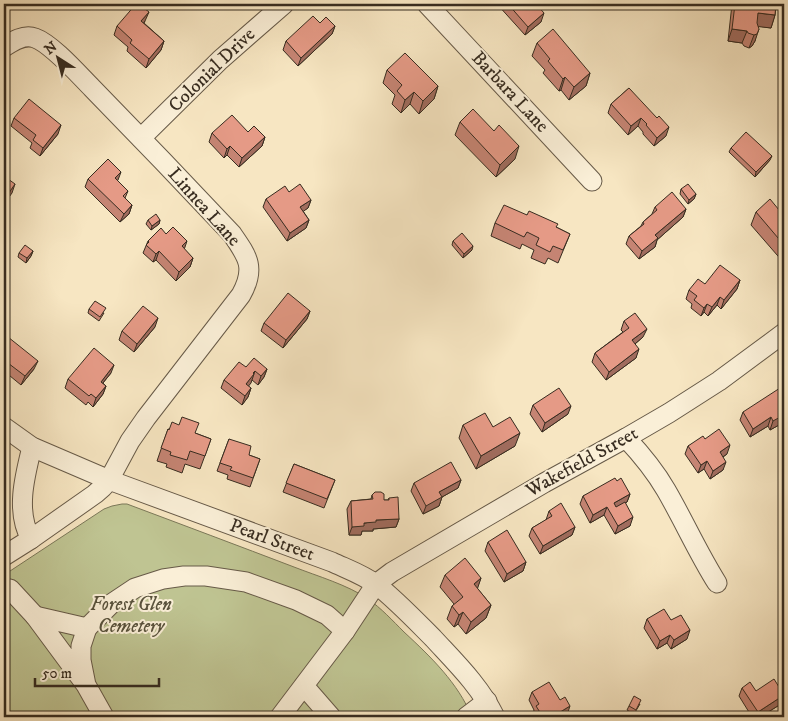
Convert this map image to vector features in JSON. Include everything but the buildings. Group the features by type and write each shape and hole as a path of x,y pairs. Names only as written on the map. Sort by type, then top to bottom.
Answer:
{"street":[{"name":"Colonial Drive","path":"141,138 220,60 284,4"},
{"name":"Barbara Lane","path":"428,4 592,181"},
{"name":"Linnea Lane","path":"4,47 25,36 41,40 141,138 232,234 244,252 249,267 247,284 234,304 146,418 130,441 109,480 95,494 4,556"},
{"name":"Wakefield Street","path":"376,584 392,572 451,537 669,413 719,381 784,333"},
{"name":"Pearl Street","path":"4,427 32,447 109,480 332,562 376,584 399,604 450,656 472,681 491,709"},
{"path":"626,438 641,454 666,490 717,583"},
{"path":"31,539 25,528 23,498 32,447"},
{"path":"86,685 81,660 81,646 87,628 111,604 135,588 163,579 184,576 206,576 246,582 296,600 327,615 345,631"},
{"path":"280,717 345,631 376,584"},
{"path":"6,588 35,616 86,685 104,717"},
{"path":"35,616 87,628"},
{"path":"304,686 331,717"},
{"path":"466,717 491,709"}],"green space":[{"name":"Forest Glen Cemetery","path":"127,504 322,577 360,594 382,610 434,661 459,693 472,717 4,717 4,575 104,509"}]}
